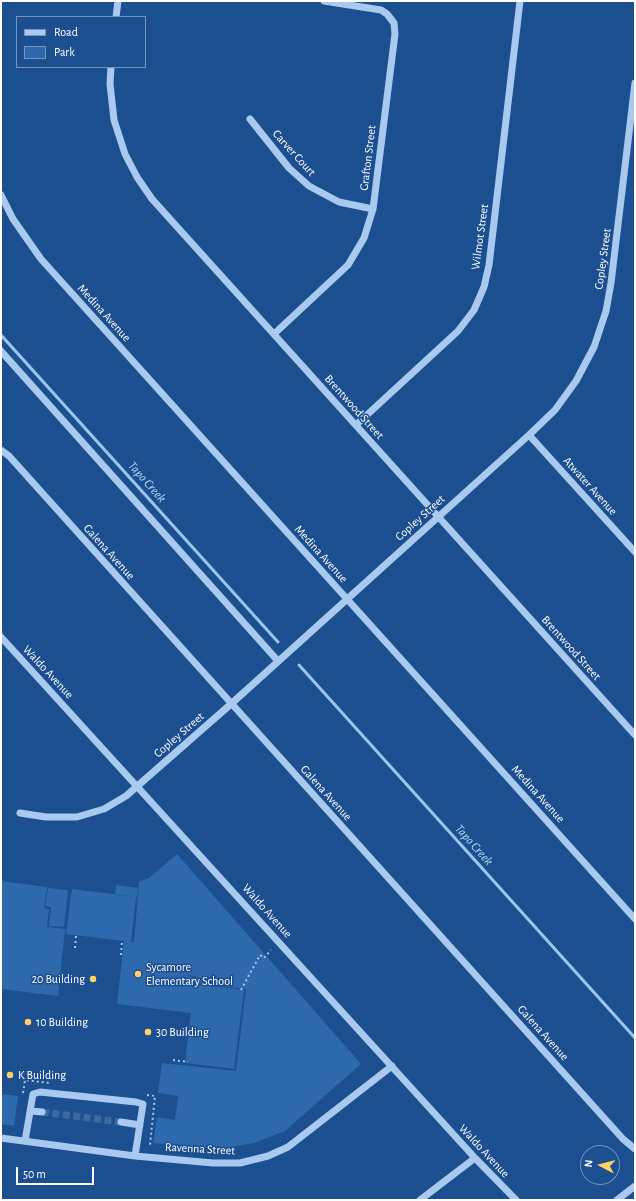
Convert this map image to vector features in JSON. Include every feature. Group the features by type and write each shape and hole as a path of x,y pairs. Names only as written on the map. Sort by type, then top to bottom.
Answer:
{"street":[{"path":"116,16 118,1"},
{"name":"Grafton Street","path":"274,334 348,265 364,238 373,209 395,34 394,24 387,14 381,10 324,1"},
{"name":"Wilmot Street","path":"356,425 458,331 474,310 484,287 489,265 520,1"},
{"name":"Brentwood Street","path":"111,68 110,84 114,120 125,154 137,177 152,199 635,735"},
{"name":"Copley Street","path":"20,813 46,817 77,817 104,809 138,786 231,704 555,410 576,381 594,347 606,311 612,283 635,83"},
{"name":"Carver Court","path":"250,119 289,168 309,186 339,202 373,209"},
{"name":"Medina Avenue","path":"1,195 13,219 40,259 635,918"},
{"path":"1,351 278,661"},
{"name":"Atwater Avenue","path":"529,435 635,552"},
{"name":"Galena Avenue","path":"1,450 9,456 231,704 635,1150"},
{"name":"Waldo Avenue","path":"1,637 475,1158 516,1200"},
{"name":"Ravenna Street","path":"1,1138 135,1156 213,1164 240,1163 268,1156 288,1147 392,1066"},
{"path":"26,1141 33,1094 40,1092 136,1102 143,1104 135,1156"},
{"path":"31,1111 42,1112"},
{"path":"121,1122 140,1125"},
{"path":"420,1200 475,1158"},
{"path":"617,1200 635,1186"}],"path":[{"path":"75,948 76,935"},
{"path":"121,955 122,941"},
{"path":"241,990 260,955 264,958 271,950"},
{"path":"173,1060 188,1062"}],"green space":[{"path":"177,854 361,1064 285,1131 254,1143 219,1149 153,1143 157,1117 175,1120 178,1096 158,1093 162,1063 236,1071 246,989 195,983 196,976 186,975 195,978 194,984 244,990 234,1069 185,1063 191,1013 117,1004 124,941 66,934 72,889 136,897 131,942 134,942 139,882 149,878"},
{"path":"1,881 47,887 44,908 49,909 47,927 65,929 58,996 1,989"},
{"path":"116,885 138,888 137,897 115,894"},
{"path":"48,888 68,890 64,927 49,926 51,907 45,906"},
{"path":"1,1094 18,1096 14,1126 1,1124"}],"waterway":[{"name":"Tapo Creek","path":"1,335 278,642"},
{"name":"Tapo Creek","path":"299,665 635,1038"}],"tunnel":[{"path":"42,1112 121,1122"}],"place":[{"name":"Sycamore Elementary School","path":"138,974"},
{"name":"20 Building","path":"93,979"},
{"name":"10 Building","path":"28,1022"},
{"name":"30 Building","path":"148,1032"},
{"name":"K Building","path":"10,1075"}]}
